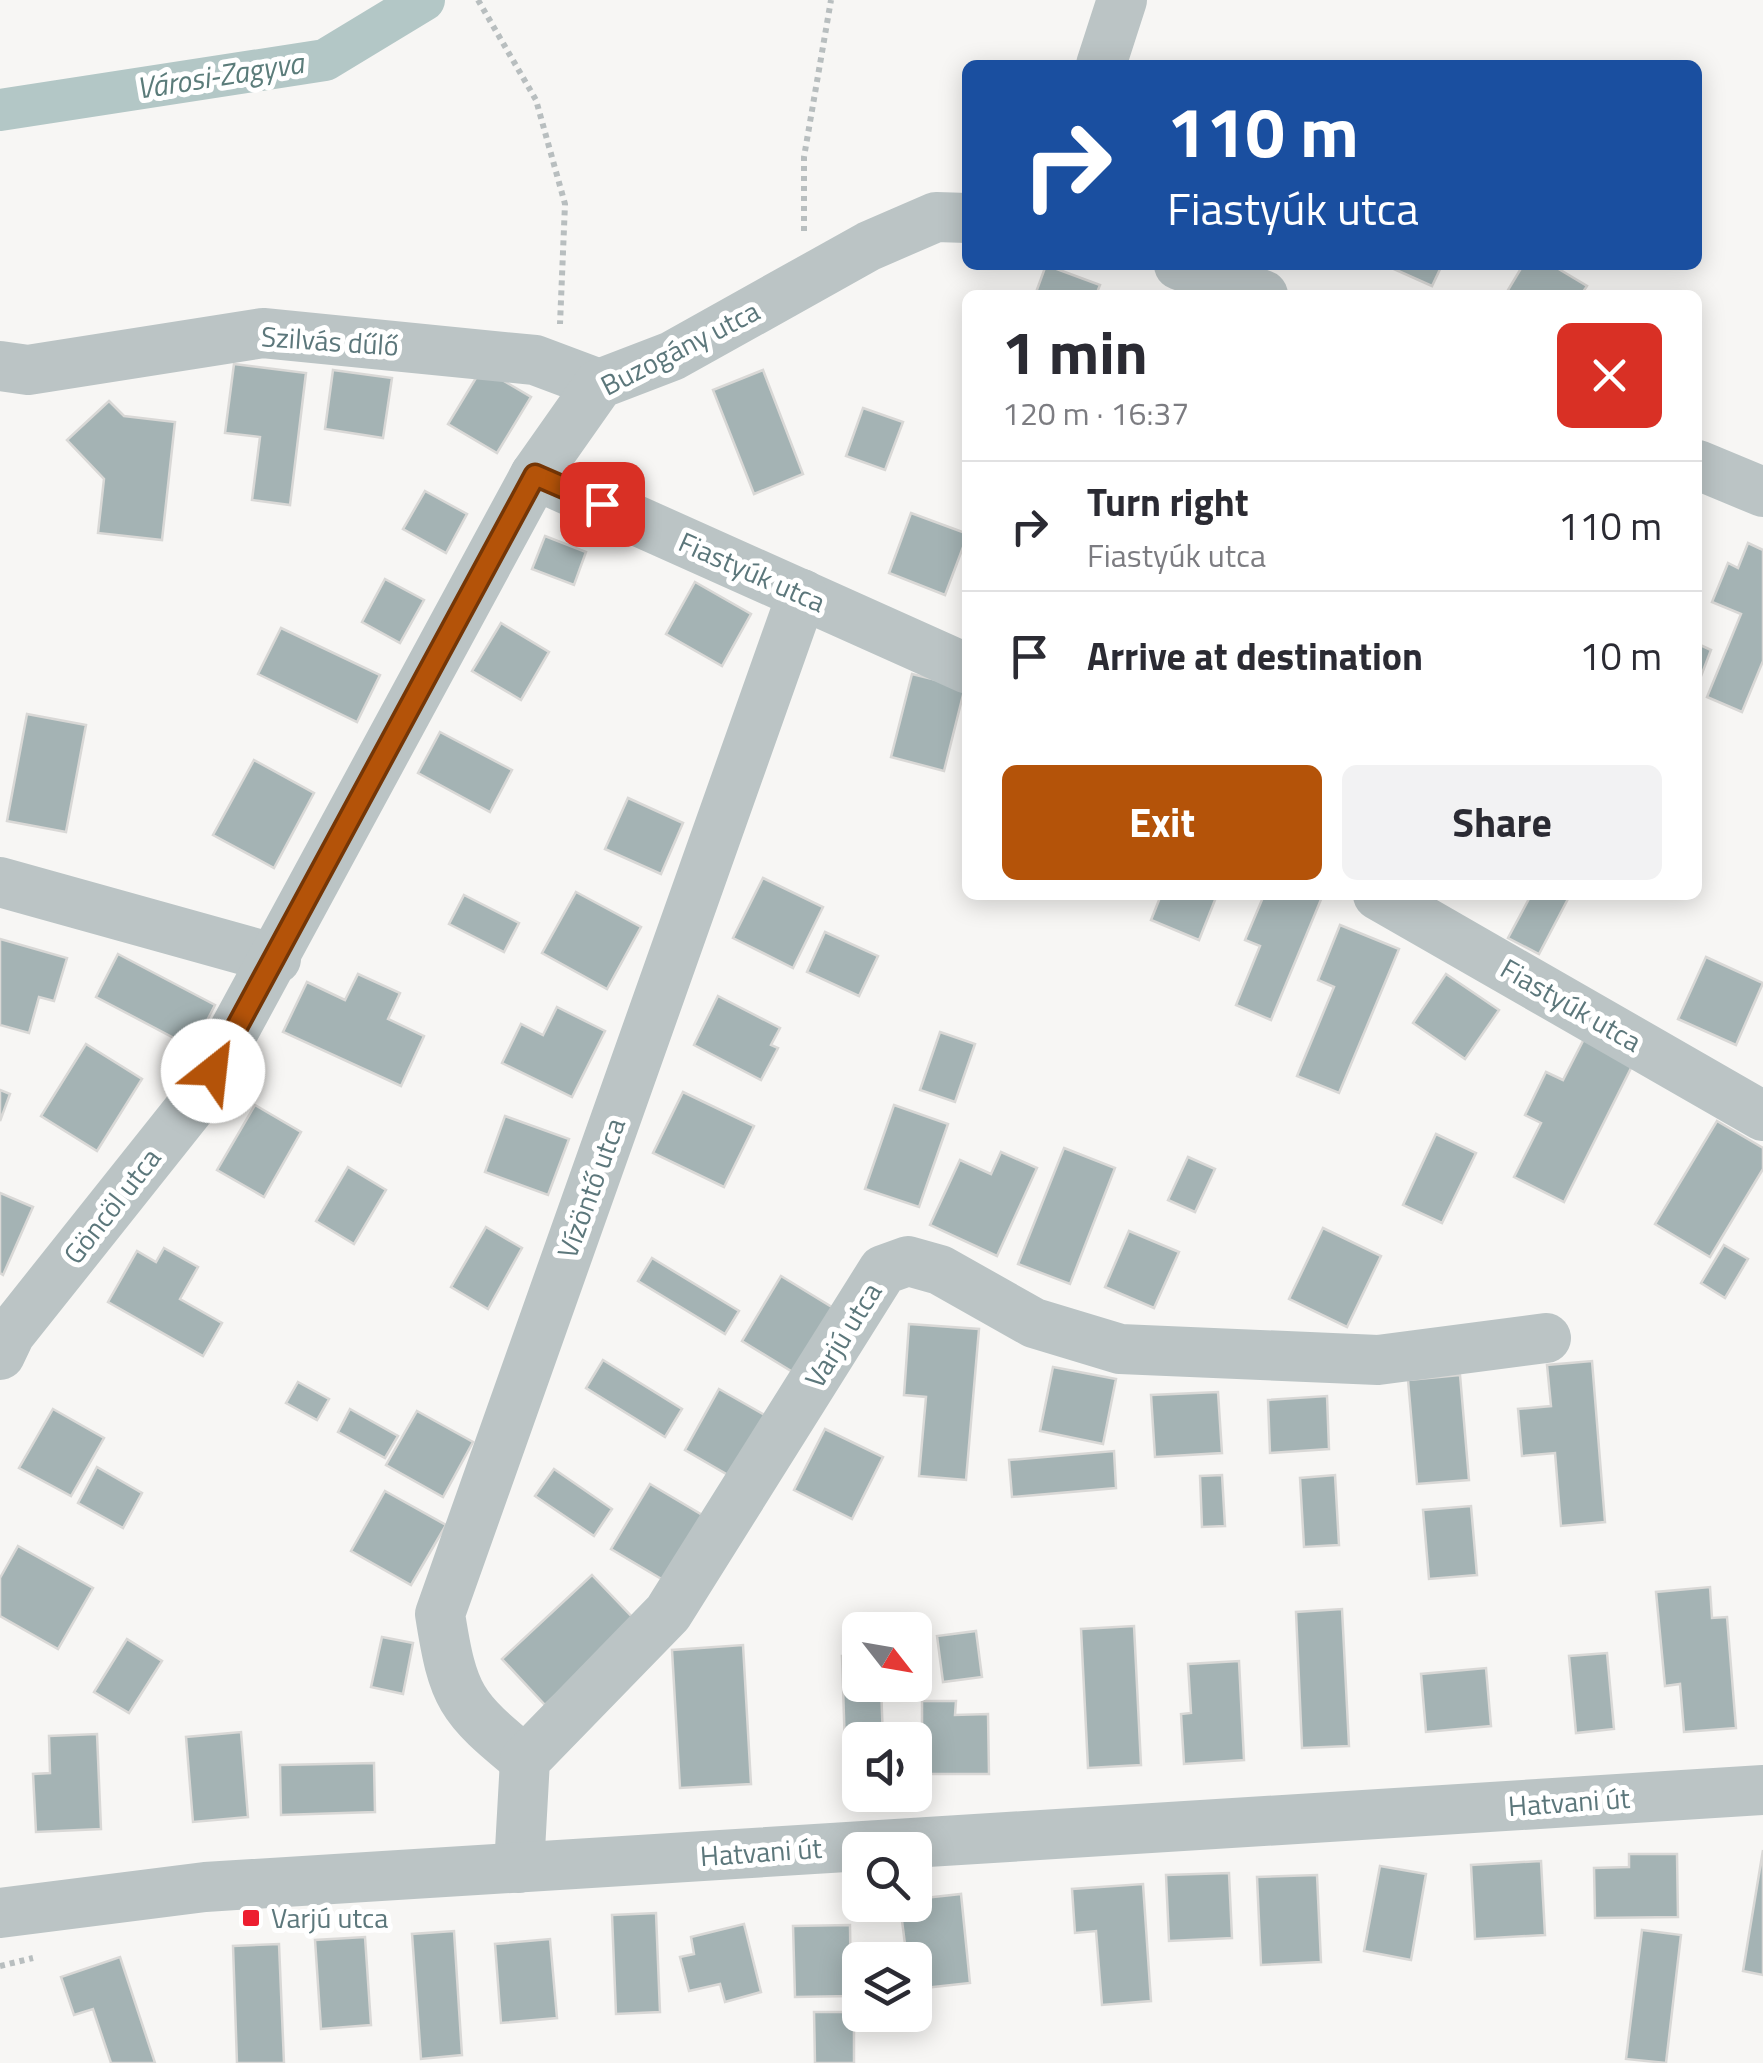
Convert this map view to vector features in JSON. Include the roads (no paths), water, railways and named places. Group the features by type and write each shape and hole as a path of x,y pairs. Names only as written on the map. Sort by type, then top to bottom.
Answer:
{"street":[{"path":"1103,60 1122,0"},
{"name":"Buzogány utca","path":"535,475 579,377 672,356 869,246 936,217 962,218"},
{"path":"1194,270 1249,290"},
{"name":"Szilvás dűlő","path":"0,366 28,370 263,332 535,360 579,377"},
{"path":"1702,467 1763,492"},
{"name":"Fiastyúk utca","path":"535,475 962,667"},
{"name":"Göncöl utca","path":"0,1355 10,1334 197,1099 535,475"},
{"name":"Vízöntő utca","path":"525,1760 472,1717 449,1670 440,1614 802,594"},
{"path":"0,882 276,959"},
{"name":"Fiastyúk utca","path":"1387,900 1763,1116"},
{"name":"Varjú utca","path":"525,1760 668,1613 883,1270 908,1261 940,1270 1034,1322 1120,1349 1378,1360 1546,1338"},
{"path":"519,1868 525,1760"},
{"name":"Hatvani út","path":"0,1913 205,1888 1763,1790"}],"waterway":[{"name":"Városi-Zagyva","path":"0,110 325,60 424,0"}],"place":[{"name":"Varjú utca","path":"251,1918"}]}
